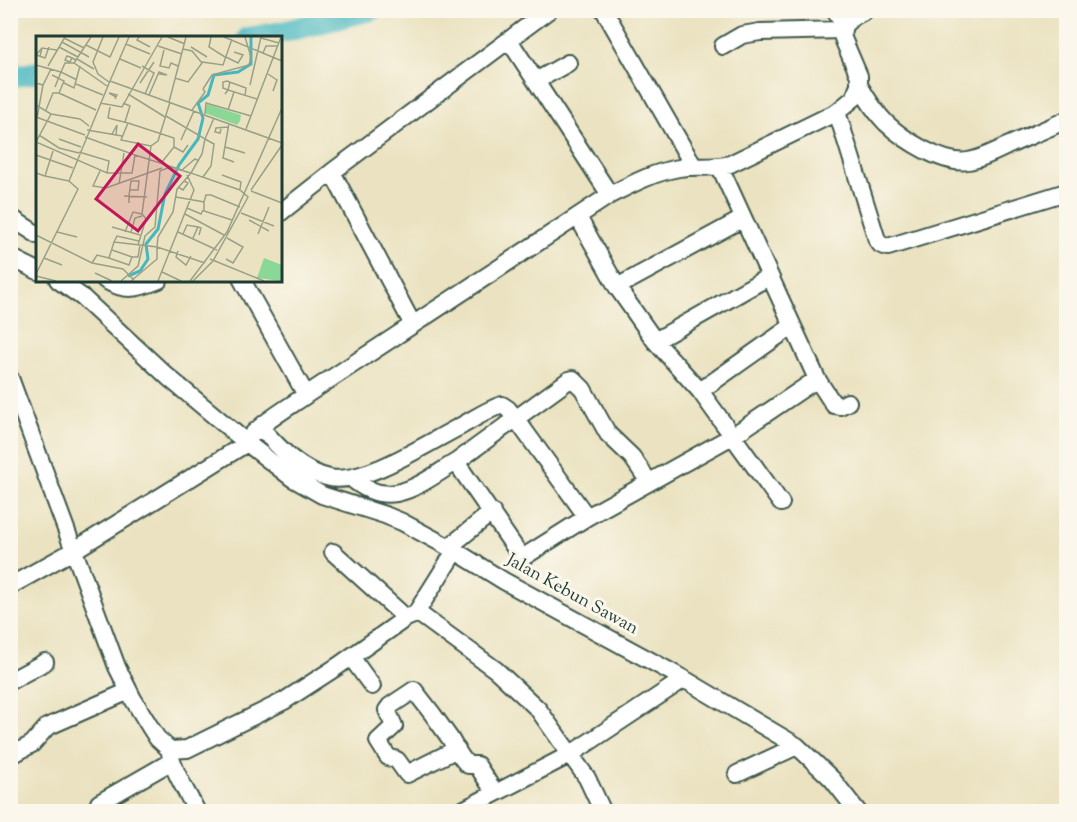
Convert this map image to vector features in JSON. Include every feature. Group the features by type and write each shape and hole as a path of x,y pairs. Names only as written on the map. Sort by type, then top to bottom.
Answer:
{"street":[{"path":"282,211 549,10"},
{"path":"604,10 694,167"},
{"path":"723,46 742,35 841,22 866,10"},
{"path":"841,22 844,41 857,66 859,85 868,101 885,123 899,134 942,158 954,162 969,161 1066,120"},
{"path":"509,40 610,195"},
{"path":"536,81 568,63"},
{"path":"10,586 73,550 253,435 306,395 610,195 655,174 681,168 720,167 741,160 837,112 854,98 859,85"},
{"path":"837,112 877,240 881,245 888,247 1066,192"},
{"path":"720,167 817,379 834,405 840,406 848,402"},
{"path":"332,172 413,325"},
{"path":"10,217 36,234"},
{"path":"578,217 617,287 655,341 700,391 729,438 781,503"},
{"path":"617,287 742,219"},
{"path":"10,257 36,270"},
{"path":"655,341 770,276"},
{"path":"61,282 82,297 168,376 253,435 319,475 332,478 360,476 390,463 498,406 505,406 587,518"},
{"path":"109,282 119,287 132,289 155,282"},
{"path":"243,282 306,395"},
{"path":"700,391 792,326"},
{"path":"10,378 73,550 129,691 157,738 171,755 197,812"},
{"path":"351,478 366,489 392,496 456,462 573,379 583,389 608,434 632,457 649,483"},
{"path":"456,462 522,558 587,518 729,438 817,379"},
{"name":"Jalan Kebun Sawan","path":"253,435 292,478 308,488 339,501 385,515 456,544 504,581 684,680 797,746 832,779 851,810"},
{"path":"99,803 178,751 187,749 252,718 310,685 411,615 456,544 492,512"},
{"path":"333,552 411,615 422,614 524,694 571,754 587,778 603,812"},
{"path":"351,657 372,686"},
{"path":"10,681 45,662"},
{"path":"470,809 495,793 571,754 684,680"},
{"path":"457,749 407,774 397,760 388,757 378,741 394,726 387,710 414,690 457,749 467,764 477,765 495,793"},
{"path":"10,756 32,744 47,728 129,691"},
{"path":"737,774 797,746"}],"waterway":[{"path":"259,36 371,10"},
{"path":"10,77 36,72"}]}
